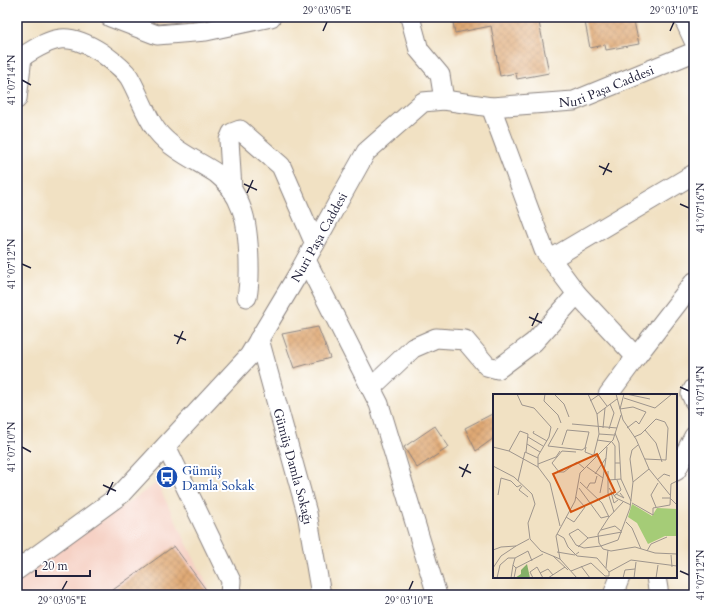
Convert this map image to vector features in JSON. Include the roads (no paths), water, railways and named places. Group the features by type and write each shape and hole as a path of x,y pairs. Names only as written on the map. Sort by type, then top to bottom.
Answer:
{"street":[{"path":"110,17 157,35 206,31 271,17"},
{"path":"410,17 420,50 440,75 444,100"},
{"path":"683,17 694,41"},
{"path":"17,99 22,57 40,45 54,40 72,38 90,46 115,62 128,76 157,130 169,143 217,174 232,189 243,210 249,255 249,287 247,297"},
{"name":"Nuri Paşa Caddesi","path":"17,570 120,495 249,356 306,260 366,152 423,102 444,100 491,108 574,101 694,52"},
{"path":"491,108 544,250 577,294 636,357"},
{"path":"232,189 229,140 232,133 240,130 281,166 315,244"},
{"path":"551,259 694,174"},
{"path":"306,260 379,404 437,595"},
{"path":"609,394 694,282"},
{"path":"371,388 413,348 436,338 465,340 487,366 498,370 534,342 577,294"},
{"name":"Gümüş Damla Sokağı","path":"259,339 307,513 321,595"},
{"path":"694,388 691,394 694,402"},
{"path":"677,469 694,436"},
{"path":"166,446 231,581 230,595"},
{"path":"614,595 620,578"},
{"path":"656,578 659,595"}],"place":[{"name":"Gümüş Damla Sokak","path":"167,477"}]}
